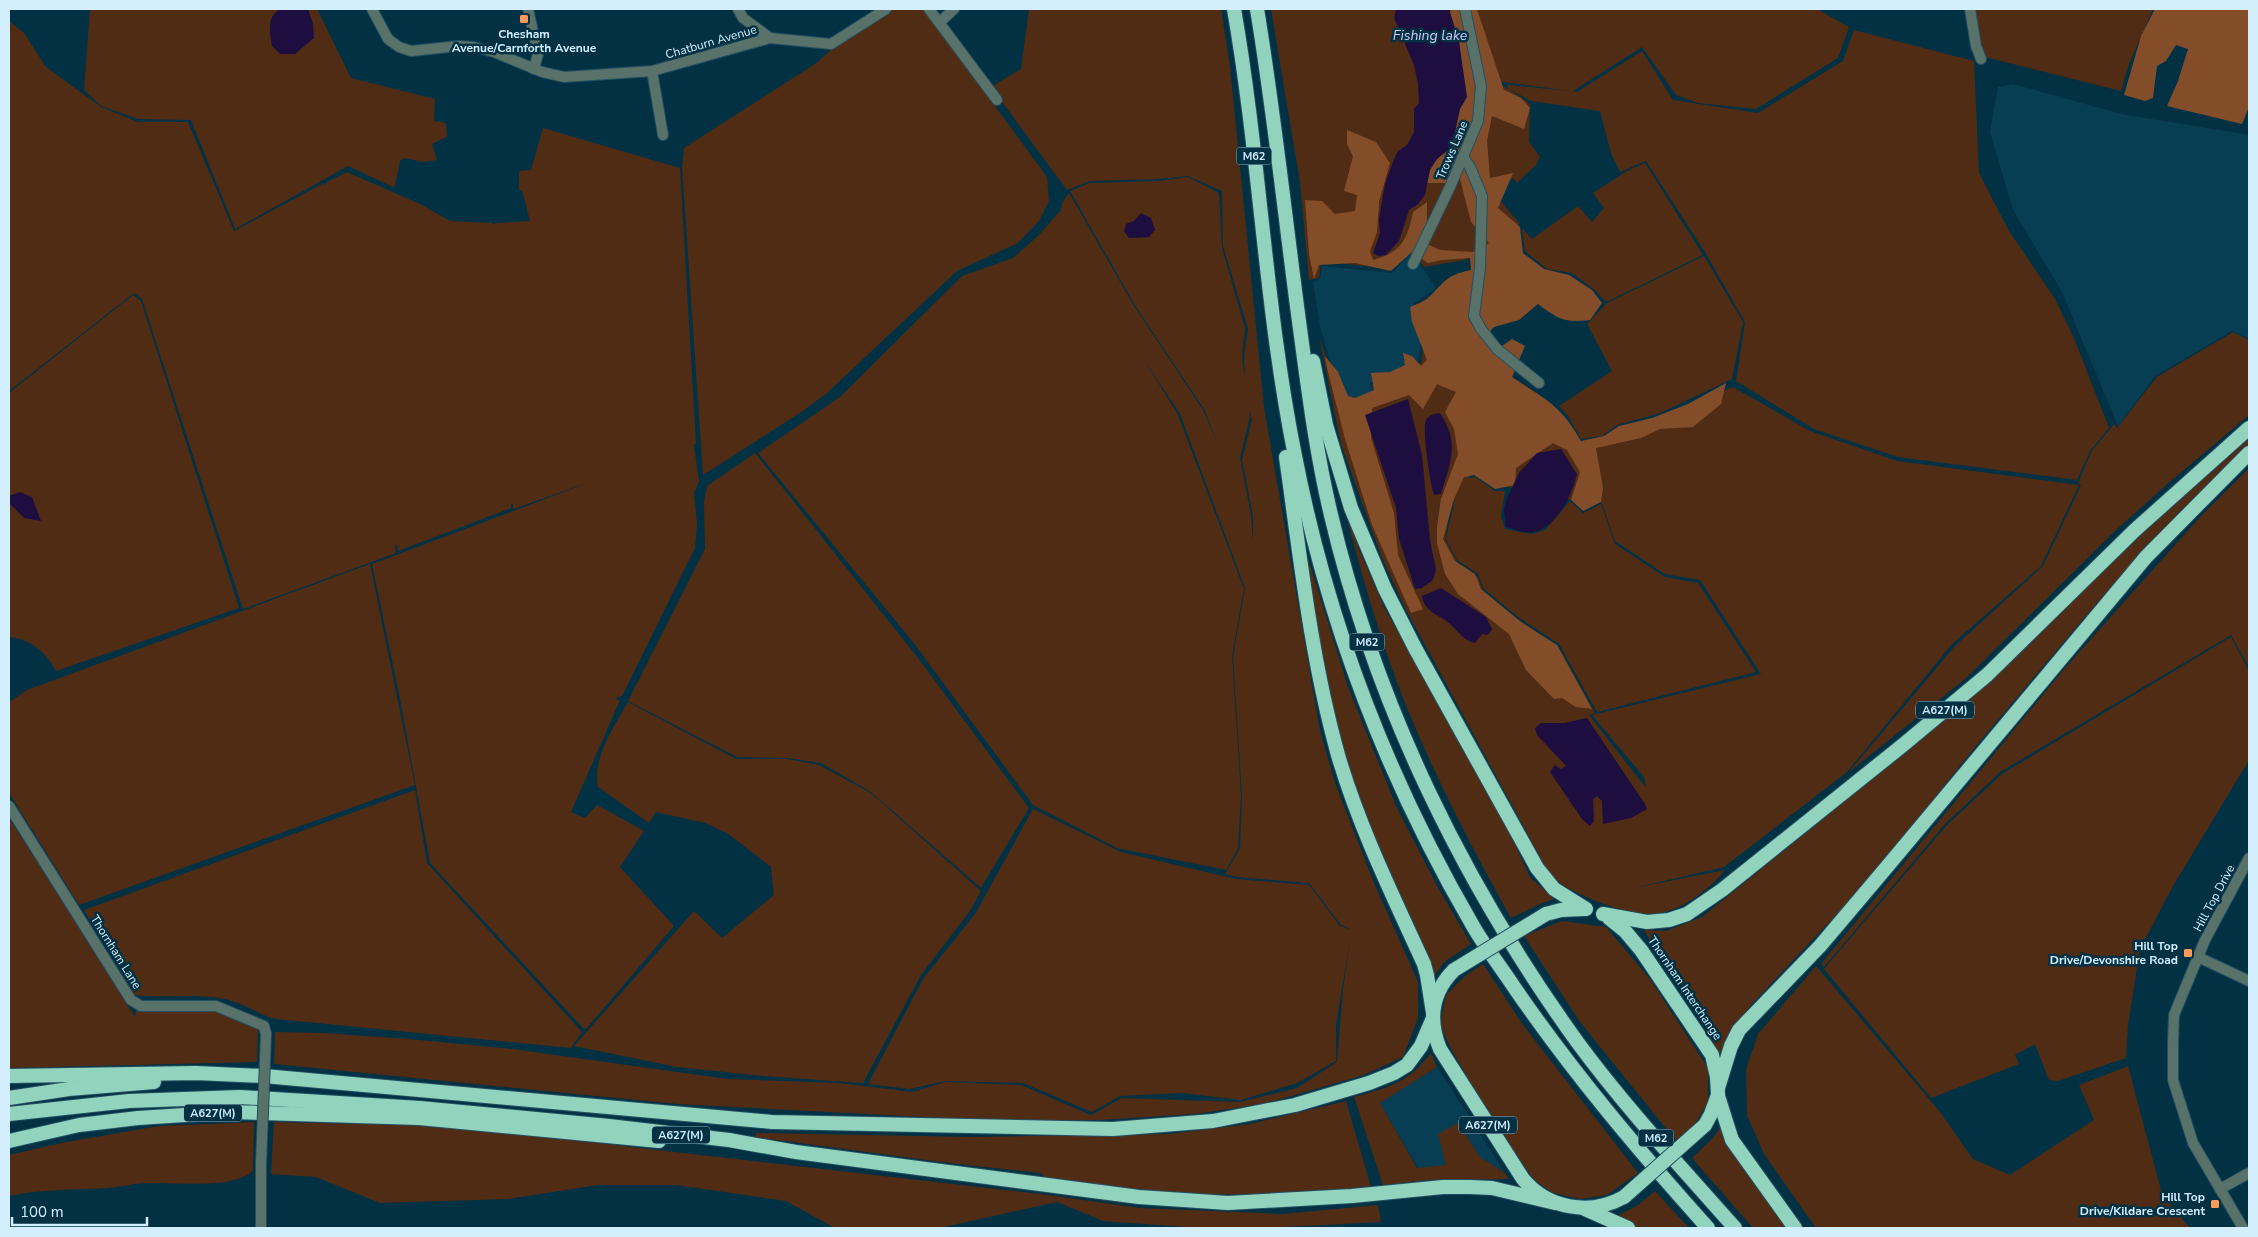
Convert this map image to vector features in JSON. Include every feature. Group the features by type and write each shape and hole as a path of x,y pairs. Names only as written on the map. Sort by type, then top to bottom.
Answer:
{"highway":[{"name":"M62","path":"1234,9 1256,168 1271,303 1277,387 1302,574 1328,718 1358,818 1424,964 1433,1016"},
{"name":"M62","path":"1257,9 1310,406 1331,516 1370,651 1411,753 1442,818 1479,888 1522,960 1579,1044 1637,1116 1735,1228"},
{"name":"M62","path":"1282,195 1326,425 1351,508 1362,536 1410,640 1537,868 1554,889 1586,909"},
{"name":"M62","path":"1271,303 1294,455 1312,536 1357,682 1414,815 1474,928 1553,1042 1633,1144 1708,1228"},
{"name":"A627(M)","path":"1603,914 1647,922 1669,920 1687,914 1722,890 1881,764 1987,674 2135,530 2249,428"},
{"name":"A627(M)","path":"1718,1092 1727,1056 1739,1030 1820,946 2146,557 2249,453"},
{"name":"Thornham Interchange","path":"1586,909 1603,914 1634,940 1703,1041 1714,1061 1718,1092 1712,1114 1705,1125 1624,1196 1603,1206 1582,1208 1555,1203 1532,1189 1518,1172 1440,1049 1433,1016 1437,994 1454,970 1546,914 1561,910 1586,909"},
{"name":"A627(M)","path":"9,1076 196,1073 264,1076 772,1122 1113,1129 1213,1121 1295,1105 1368,1083 1394,1073 1408,1065 1418,1051 1433,1016"},
{"name":"A627(M)","path":"9,1098 68,1089 121,1084 264,1076"},
{"path":"1718,1092 1732,1140 1795,1228"},
{"name":"A627(M)","path":"9,1114 64,1106 130,1101 240,1097 420,1108 609,1126 729,1140 1139,1197 1228,1203 1352,1196 1444,1187 1492,1188 1555,1203"},
{"name":"A627(M)","path":"9,1141 79,1125 138,1118 231,1112 419,1118 727,1148 769,1147"},
{"path":"1582,1208 1628,1228"}],"street":[{"name":"Chatburn Avenue","path":"372,9 388,38 399,47 411,51 458,46 474,47 494,52 534,68 564,77 652,71 770,38 831,44 886,9"},
{"path":"528,9 538,54 534,68"},
{"path":"738,9 743,18 770,38"},
{"path":"929,9 997,100"},
{"path":"940,22 954,9"},
{"name":"Trows Lane","path":"1413,264 1478,121 1481,86 1465,9"},
{"path":"1970,9 1976,46 1981,59"},
{"path":"652,71 663,135"},
{"path":"1463,157 1482,196 1480,268 1474,316 1480,330 1497,349 1539,383"},
{"name":"Thornham Lane","path":"9,806 131,1000 141,1006 216,1006 264,1026 266,1034 260,1228"},
{"name":"Hill Top Drive","path":"2243,1228 2193,1143 2173,1080 2174,1015 2198,957 2249,858"},
{"path":"2198,957 2249,981"},
{"path":"2220,1189 2249,1172"}],"shaded area":[{"path":"90,9 317,9 351,78 435,99 434,121 446,123 447,137 432,144 437,160 423,162 404,158 400,161 395,186 393,187 348,166 235,229 191,120 138,119 101,106 84,90"},
{"path":"893,9 924,9 1047,177 1049,201 1039,221 1018,243 957,271 827,393 800,413 703,475 682,167 684,148 815,64 832,49"},
{"path":"1029,9 1221,9 1230,66 1264,407 1320,731 1335,783 1374,883 1418,982 1418,1018 1403,1057 1364,1075 1264,1104 1195,1114 1099,1120 1000,1121 677,1104 274,1064 275,1032 323,1033 512,1049 728,1079 839,1083 913,1092 945,1082 1021,1085 1091,1115 1122,1098 1240,1102 1297,1088 1337,1062 1343,990 1350,940 1336,1025 1336,1061 1297,1083 1241,1100 1182,1093 1120,1096 1092,1112 1023,1083 946,1081 909,1089 868,1084 923,979 975,914 1033,809 1121,852 1236,879 1309,885 1340,926 1352,930 1341,925 1309,883 1237,877 1225,874 1240,848 1242,797 1233,657 1245,588 1180,414 1143,358 1178,415 1244,589 1232,656 1241,796 1238,848 1226,870 1117,848 1033,805 913,642 758,453 840,397 962,276 1013,258 1038,236 1061,210 1062,203 1069,193 1134,306 1203,410 1218,444 1204,409 1136,307 1070,191 1089,183 1160,181 1188,177 1219,193 1222,248 1245,328 1242,357 1245,380 1244,356 1248,329 1223,246 1222,191 1188,176 1090,181 1067,190 991,87 1021,69","holes":["1249,410 1252,419 1242,460 1253,516 1253,543 1251,515 1240,458 1250,417"]},
{"path":"1271,9 1474,9 1495,82 1508,89 1507,85 1570,91 1497,81 1477,9 1817,9 1849,27 1838,58 1756,109 1698,103 1676,95 1642,47 1573,91 1577,92 1642,51 1673,100 1758,113 1843,61 1854,30 1974,61 1979,173 2009,231 2055,299 2074,338 2109,428 2090,451 2077,480 1898,457 1814,429 1736,381 1745,322 1705,252 1646,161 1620,172 1611,153 1600,111 1531,101 1509,89 1530,104 1529,142 1540,157 1536,165 1517,183 1513,178 1493,192 1520,224 1465,260 1424,267 1411,249 1390,269 1321,261 1319,278 1309,280 1300,182"},
{"path":"1452,9 1477,9 1504,90 1521,98 1530,108 1524,129 1492,116 1487,141 1490,178 1513,173 1498,208 1520,227 1523,253 1544,269 1569,275 1592,290 1602,303 1590,320 1574,321 1562,319 1538,304 1519,320 1494,327 1491,330 1488,344 1495,351 1512,339 1525,346 1512,377 1559,411 1581,441 1604,436 1619,426 1652,418 1688,404 1726,383 1721,404 1693,427 1660,429 1641,438 1596,448 1603,488 1601,502 1583,511 1571,500 1580,472 1567,450 1553,443 1516,468 1515,485 1495,489 1474,475 1464,477 1454,499 1443,539 1455,561 1475,574 1481,589 1521,622 1557,645 1592,709 1576,707 1562,698 1554,699 1526,670 1509,634 1458,594 1445,574 1437,543 1437,526 1441,499 1458,454 1454,429 1445,412 1456,392 1437,384 1423,409 1409,395 1372,408 1371,438 1394,513 1398,555 1423,609 1411,613 1372,525 1345,439 1327,368 1325,356 1338,372 1348,396 1355,398 1374,390 1371,373 1390,372 1405,365 1403,353 1412,356 1421,366 1427,360 1412,322 1410,307 1428,298 1450,277 1471,270 1470,258 1428,263 1412,252 1391,271 1355,263 1319,265 1314,279 1309,254 1305,200 1322,201 1335,214 1355,211 1357,195 1344,191 1353,156 1347,144 1347,130 1376,142 1390,163 1379,202 1377,232 1370,251 1373,260 1397,249 1405,237 1413,212 1427,202 1427,244 1440,250 1473,252 1489,243 1471,222 1460,179 1453,168 1446,183 1427,183 1424,172 1444,152 1445,19"},
{"path":"1974,9 2153,9 2129,64 2121,91 1985,57 1979,39"},
{"path":"2155,9 2249,9 2249,107 2242,124 2167,106 2178,81 2188,49 2176,45 2166,61 2157,66 2153,98 2145,101 2124,95 2141,36"},
{"path":"9,21 24,33 46,67 101,107 138,122 188,122 234,231 347,172 422,205 450,221 492,223 495,225 495,223 530,221 522,190 519,190 519,171 531,170 543,128 680,168 696,443 693,446 699,481 694,493 697,525 695,548 622,696 616,700 620,700 571,812 585,818 597,805 644,831 620,867 674,926 586,1029 583,1028 430,863 400,699 372,564 593,481 513,509 513,503 511,508 398,551 397,545 395,545 396,553 243,609 142,299 134,293 9,391"},
{"path":"2013,84 2121,114 2249,135 2249,339 2232,331 2155,376 2118,426 2062,292 2013,210 1990,132 1998,87"},
{"path":"1645,163 1703,255 1606,302 1596,291 1572,273 1547,269 1525,251 1522,228 1532,239 1578,206 1592,222 1604,208 1593,193 1627,171"},
{"path":"1412,252 1436,288 1413,304 1421,339 1418,362 1370,383 1374,397 1344,409 1320,326 1313,282 1320,279 1322,266 1392,273"},
{"path":"1704,256 1743,322 1732,379 1660,413 1617,425 1602,436 1581,439 1568,416 1559,406 1612,371 1587,324 1607,303"},
{"path":"133,295 141,301 239,608 56,671 48,658 37,648 24,640 9,637 9,393"},
{"path":"2233,332 2249,340 2249,415 2115,531 1965,679 1848,773 1955,646 2043,566 2081,485 2078,483 2091,452 2114,424 2117,428 2157,377"},
{"path":"1319,336 1344,411 1376,399 1372,384 1422,362 1423,340 1512,378 1585,448 1733,387 1810,431 1897,461 2079,485 2041,566 1952,644 1847,772 1724,867 1634,888 1725,870 1711,885 1693,899 1673,910 1652,914 1613,907 1574,891 1552,879 1406,610 1382,558 1341,444","holes":["1472,472 1504,486 1573,500 1598,492 1615,541 1665,574 1700,580 1761,674 1592,715 1644,777 1646,788 1589,715 1595,713 1559,648 1498,605 1484,593 1478,577 1458,564 1445,539 1451,505 1455,499 1446,539 1457,560 1478,574 1484,589 1518,617 1559,644 1597,712 1756,672 1698,583 1665,577 1615,544 1601,504 1583,513 1570,501 1545,530 1532,534 1505,529 1501,516 1505,491 1495,491 1475,477 1469,478"]},
{"path":"2249,437 2249,446 2176,515 2094,606 1971,752 1870,879 1750,1006 1720,1054 1644,930 1666,931 1702,917 1906,752 2017,657 2143,531"},
{"path":"755,453 918,658 1029,808 981,888 871,792 821,763 788,758 737,757 628,701 705,549 704,502 707,486"},
{"path":"2249,468 2249,667 2231,635 2000,772 1945,824 1824,967 1821,964 2065,668 2200,517"},
{"path":"1337,481 1358,547 1384,607 1507,828 1530,877 1554,899 1511,918 1468,839 1441,785 1395,676 1368,593"},
{"path":"1302,539 1348,687 1396,806 1437,886 1471,944 1444,962 1433,978 1367,827 1337,728 1318,636"},
{"path":"370,564 415,785 79,905 9,793 9,702 27,690"},
{"path":"2231,637 2249,671 2249,760 2173,886 2140,949 2128,1025 2126,1058 2058,1081 2049,1080 2035,1044 2015,1055 2019,1064 1931,1098 1824,969 1947,825 2002,774"},
{"path":"628,702 736,759 788,759 819,765 871,793 981,891 970,911 921,975 863,1083 763,1076 677,1067 574,1046 694,911 722,938 774,895 771,867 727,833 705,823 656,812 649,823 598,787 598,765 601,754"},
{"path":"415,790 427,863 582,1032 571,1048 276,1019 243,1005 220,998 135,995 84,910"},
{"path":"9,818 135,1017 136,1009 199,1010 230,1015 258,1029 257,1062 9,1068"},
{"path":"1562,921 1606,927 1650,979 1708,1068 1708,1102 1691,1131 1677,1142 1580,1022 1524,936"},
{"path":"1483,964 1523,1025 1638,1173 1607,1195 1580,1199 1553,1193 1534,1180 1487,1111 1451,1049 1440,1025 1446,995 1465,976"},
{"path":"1816,966 1940,1112 1973,1159 2010,1175 2094,1120 2079,1085 2128,1066 2162,1194 2190,1228 1816,1228 1764,1154 1747,1115 1746,1069 1758,1034"},
{"path":"1431,1053 1437,1067 1380,1103 1417,1168 1446,1165 1438,1134 1458,1123 1480,1157 1505,1173 1509,1179 1429,1180 1383,1185 1354,1097 1388,1087 1406,1077 1423,1063"},
{"path":"1437,1067 1505,1173 1480,1157 1458,1123 1446,1165 1418,1168 1380,1103"},
{"path":"1346,1101 1371,1187 1331,1192 1252,1195 1133,1189 1054,1181 1043,1179 1042,1173 949,1163 755,1137 756,1133 973,1137 1169,1134 1250,1124"},
{"path":"254,1122 253,1171 231,1181 203,1184 144,1183 107,1188 33,1192 9,1196 9,1155 66,1142 159,1126"},
{"path":"274,1122 417,1125 519,1134 1048,1195 1140,1208 1282,1214 1378,1205 1381,1222 1267,1228 1200,1228 1103,1221 1057,1202 939,1228 835,1228 786,1201 676,1185 598,1185 508,1199 380,1203 316,1177 271,1174"},
{"path":"1722,1125 1743,1166 1788,1228 1753,1228 1692,1158 1712,1139"},
{"path":"1655,1191 1689,1228 1632,1228 1617,1216 1638,1205"}],"water":[{"path":"280,9 308,9 313,24 314,38 295,54 280,54 272,46 270,25 273,16"},
{"name":"Fishing lake","path":"1396,9 1449,9 1459,41 1467,97 1460,109 1452,147 1437,159 1430,170 1425,195 1418,204 1409,210 1399,241 1386,255 1378,256 1373,253 1380,233 1379,219 1385,184 1398,151 1407,145 1414,132 1414,109 1419,103 1414,65 1394,18"},
{"path":"1141,213 1151,218 1155,230 1149,237 1129,238 1124,231 1126,224 1134,221"},
{"path":"1408,399 1422,455 1430,540 1436,570 1433,580 1422,588 1415,589 1399,539 1396,508 1365,415"},
{"path":"1440,413 1450,434 1452,452 1441,494 1434,495 1427,457 1425,426 1426,420 1429,417"},
{"path":"1561,449 1577,474 1562,509 1549,524 1533,532 1506,527 1504,509 1519,473 1537,453"},
{"path":"20,492 32,497 41,521 24,518 9,503 9,496"},
{"path":"1441,588 1486,617 1492,629 1488,635 1482,634 1475,643 1471,642 1464,638 1450,624 1429,610 1422,596"},
{"path":"1587,718 1645,804 1647,809 1631,818 1603,824 1602,801 1597,796 1593,799 1594,821 1590,826 1582,819 1550,772 1555,765 1561,769 1566,766 1537,735 1535,728 1541,723 1564,723"}],"place":[{"name":"Chesham Avenue/Carnforth Avenue","path":"524,19"},
{"name":"Hill Top Drive/Devonshire Road","path":"2188,953"},
{"name":"Hill Top Drive/Kildare Crescent","path":"2215,1204"}]}
